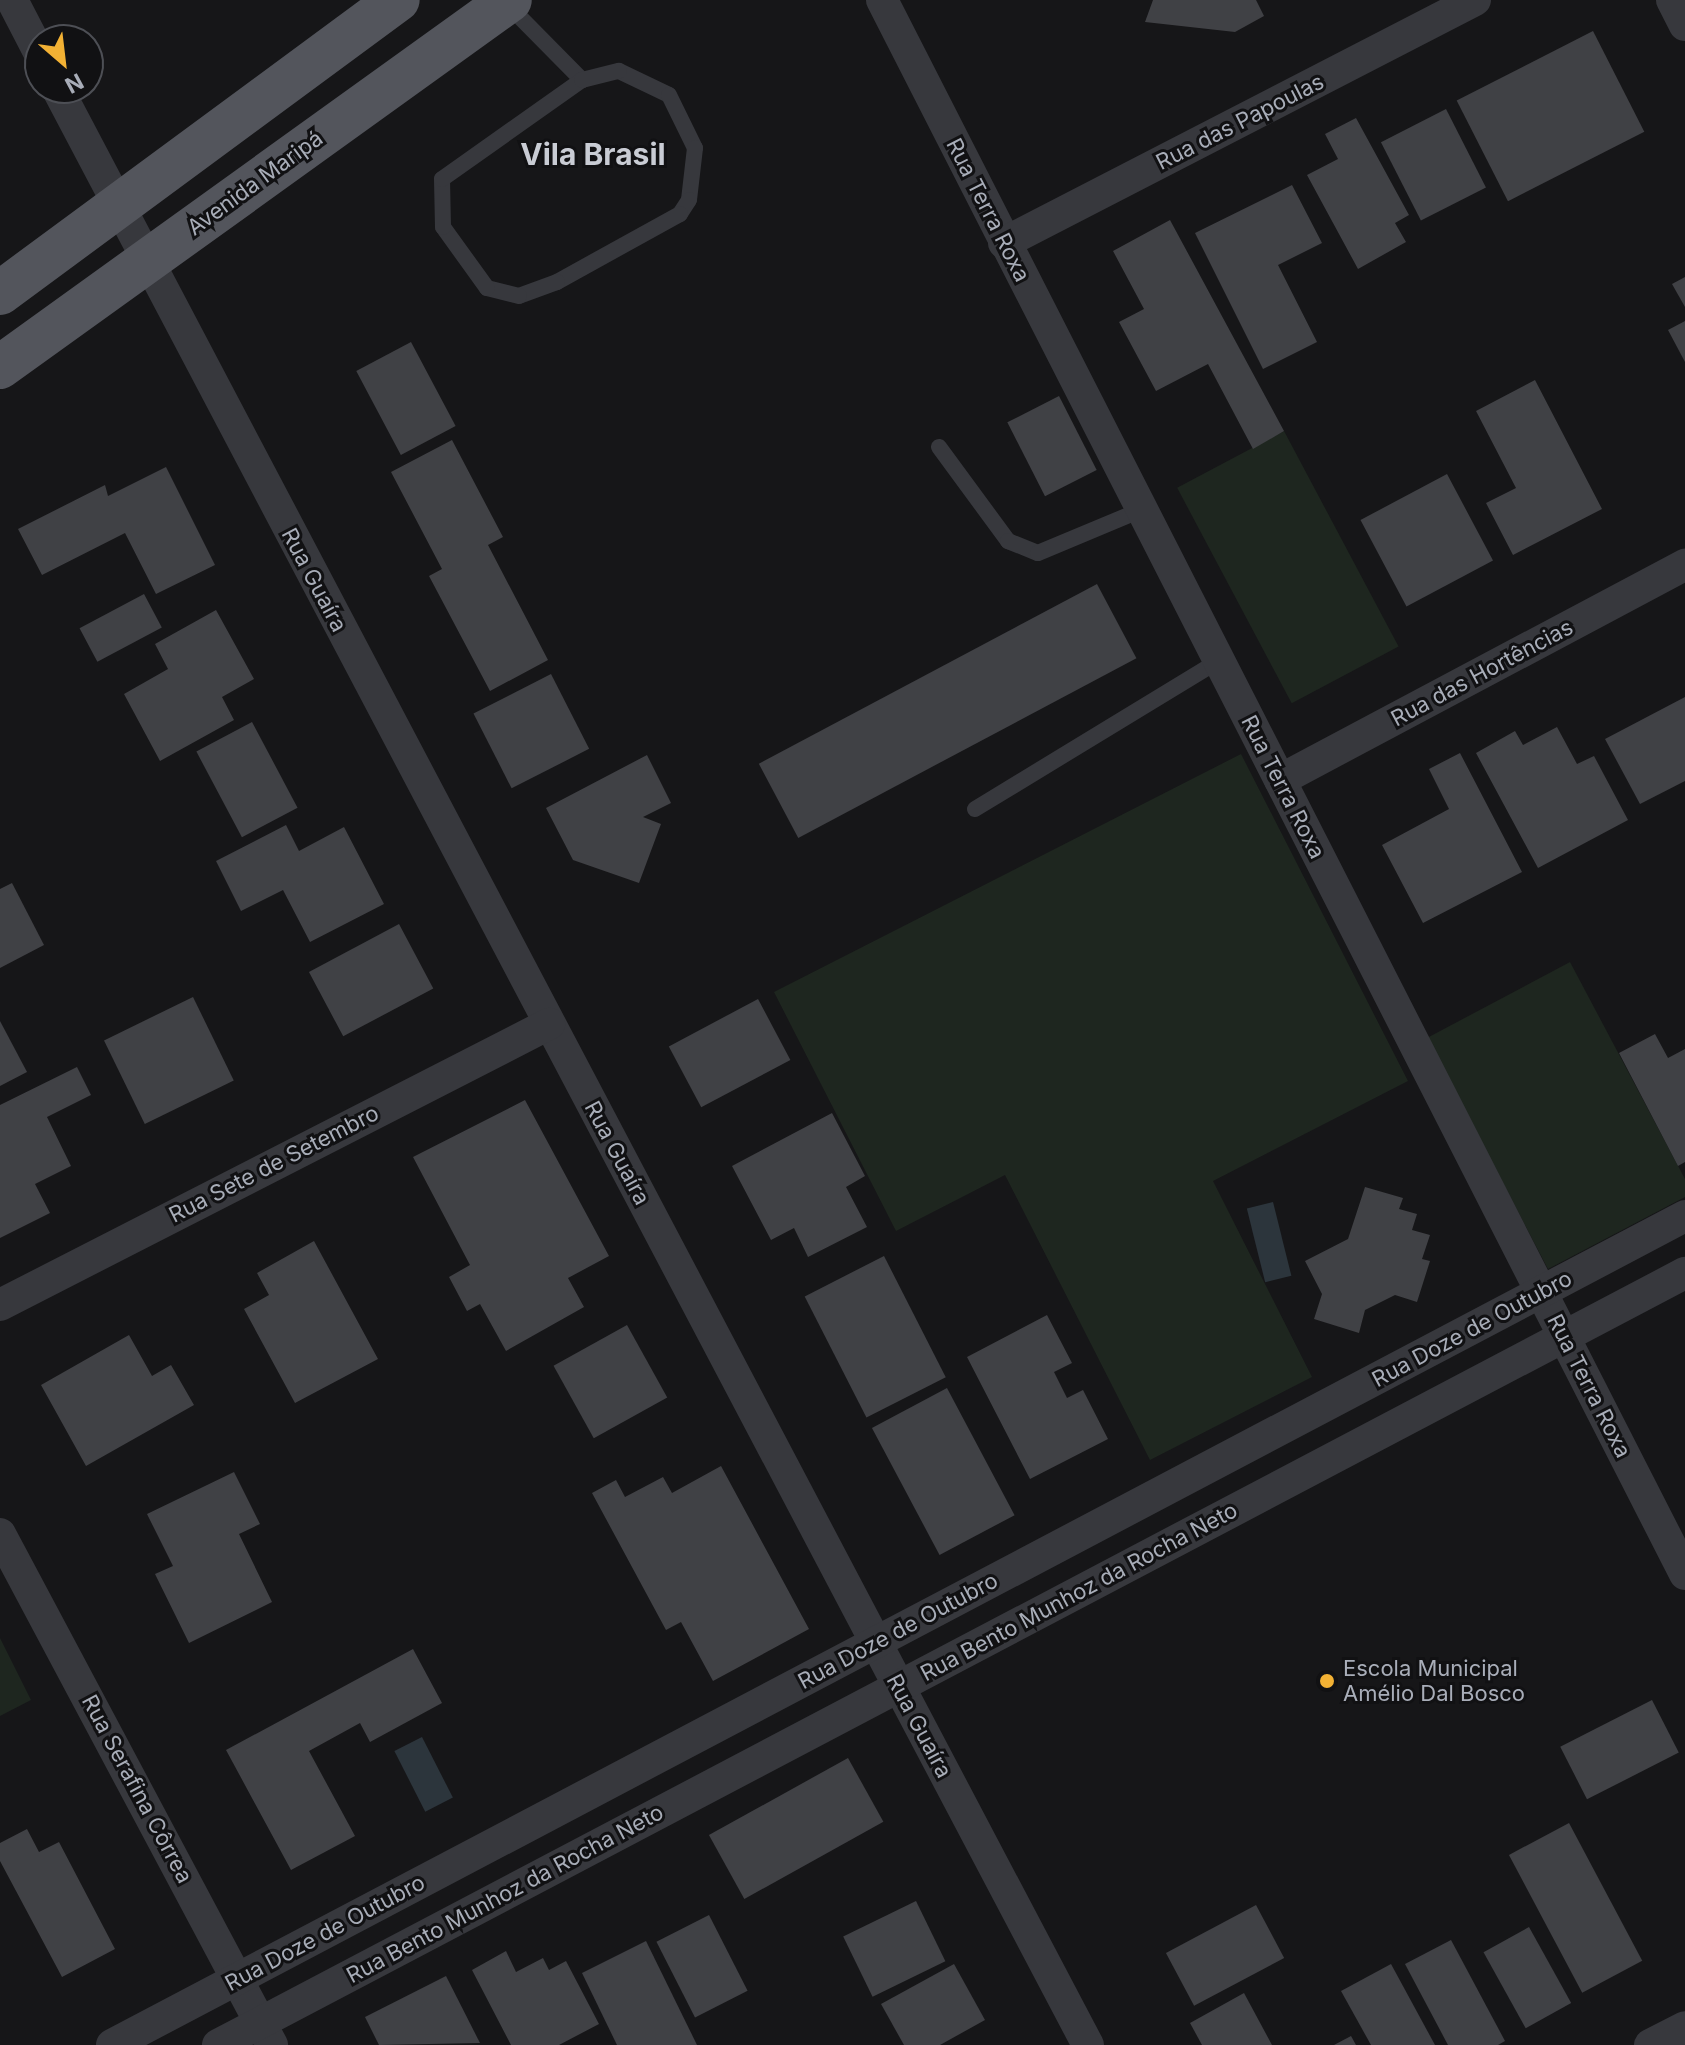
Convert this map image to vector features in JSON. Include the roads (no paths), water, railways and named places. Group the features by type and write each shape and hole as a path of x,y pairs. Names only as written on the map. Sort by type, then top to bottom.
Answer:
{"main road":[{"path":"0,293 398,0"},
{"name":"Avenida Maripá","path":"0,367 507,1"}],"street":[{"path":"12,0 24,24"},
{"name":"Rua Terra Roxa","path":"882,0 1685,1574"},
{"name":"Rua das Papoulas","path":"1004,243 1475,0"},
{"path":"1672,0 1685,25"},
{"name":"Rua Guaíra","path":"65,104 1088,2045"},
{"name":"Rua das Hortências","path":"1280,780 1685,565"},
{"name":"Rua Sete de Setembro","path":"0,1305 549,1024"},
{"name":"Rua Doze de Outubro","path":"112,2045 1685,1216"},
{"name":"Rua Bento Munhoz da Rocha Neto","path":"218,2045 267,2034 898,1687 1685,1273"},
{"name":"Rua Serafina Côrrea","path":"0,1534 267,2034"},
{"path":"1650,2045 1685,2027"}],"lane":[{"path":"507,1 582,80"},
{"path":"619,71 669,95 695,148 689,200 680,214 557,282 519,296 487,288 443,227 442,179 582,80 619,71"},
{"path":"939,447 1008,541 1038,553 1141,510"},
{"path":"975,809 1218,661"}],"place":[{"name":"Escola Municipal Amélio Dal Bosco","path":"1327,1681"}],"district":[{"name":"Vila Brasil","path":"593,154"}]}
